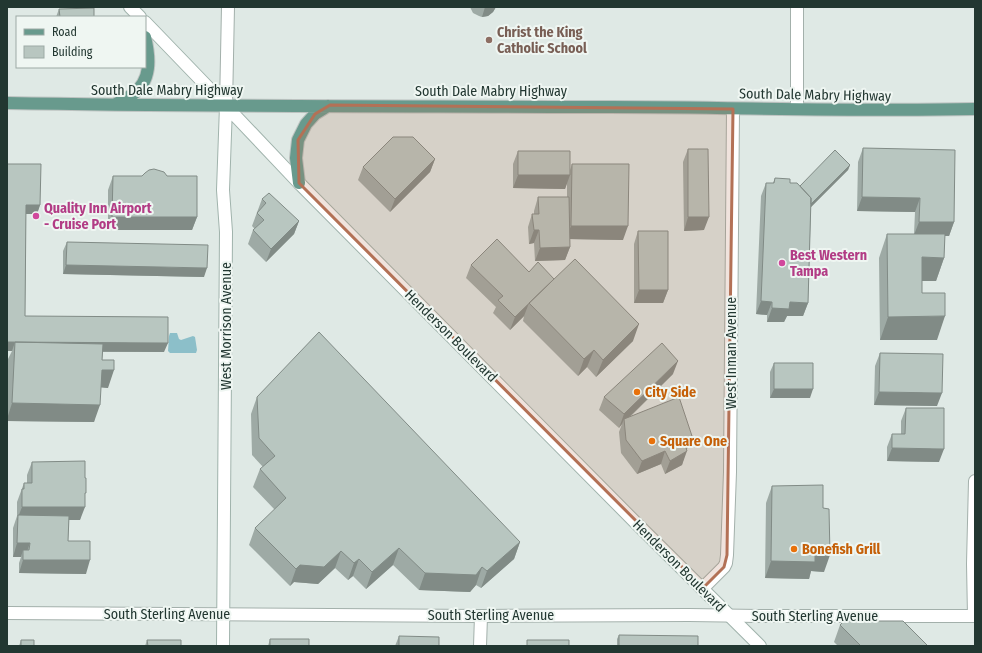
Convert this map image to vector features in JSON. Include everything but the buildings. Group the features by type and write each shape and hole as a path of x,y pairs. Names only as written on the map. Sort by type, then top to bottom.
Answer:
{"main road":[{"path":"115,105 134,94 143,83 148,71 149,58 146,42"},
{"name":"South Dale Mabry Highway","path":"7,103 226,106 330,105 657,107 911,111 975,109"},
{"path":"299,183 296,158 298,140 306,124 315,114 330,105"}],"street":[{"path":"130,7 139,16"},
{"name":"West Morrison Avenue","path":"223,646 226,232 223,190 228,7"},
{"path":"797,7 797,109"},
{"name":"Henderson Boulevard","path":"146,23 299,183 703,588 757,645"},
{"name":"West Inman Avenue","path":"703,588 720,572 726,563 727,555 730,472 733,109"},
{"path":"974,616 973,564 975,481"},
{"name":"South Sterling Avenue","path":"7,613 481,616 974,616"},
{"path":"480,646 481,616"}],"highlighted area":[{"path":"330,105 733,109 727,555 724,567 703,588 299,183 298,140 315,114"}],"water":[{"path":"170,333 177,333 179,339 181,340 193,336 195,337 196,353 170,353 168,351"}],"place":[{"name":"Christ the King Catholic School","path":"489,40"},
{"name":"Quality Inn Airport - Cruise Port","path":"36,216"},
{"name":"Best Western Tampa","path":"782,263"},
{"name":"City Side","path":"637,392"},
{"name":"Square One","path":"652,441"},
{"name":"Bonefish Grill","path":"794,549"}]}
